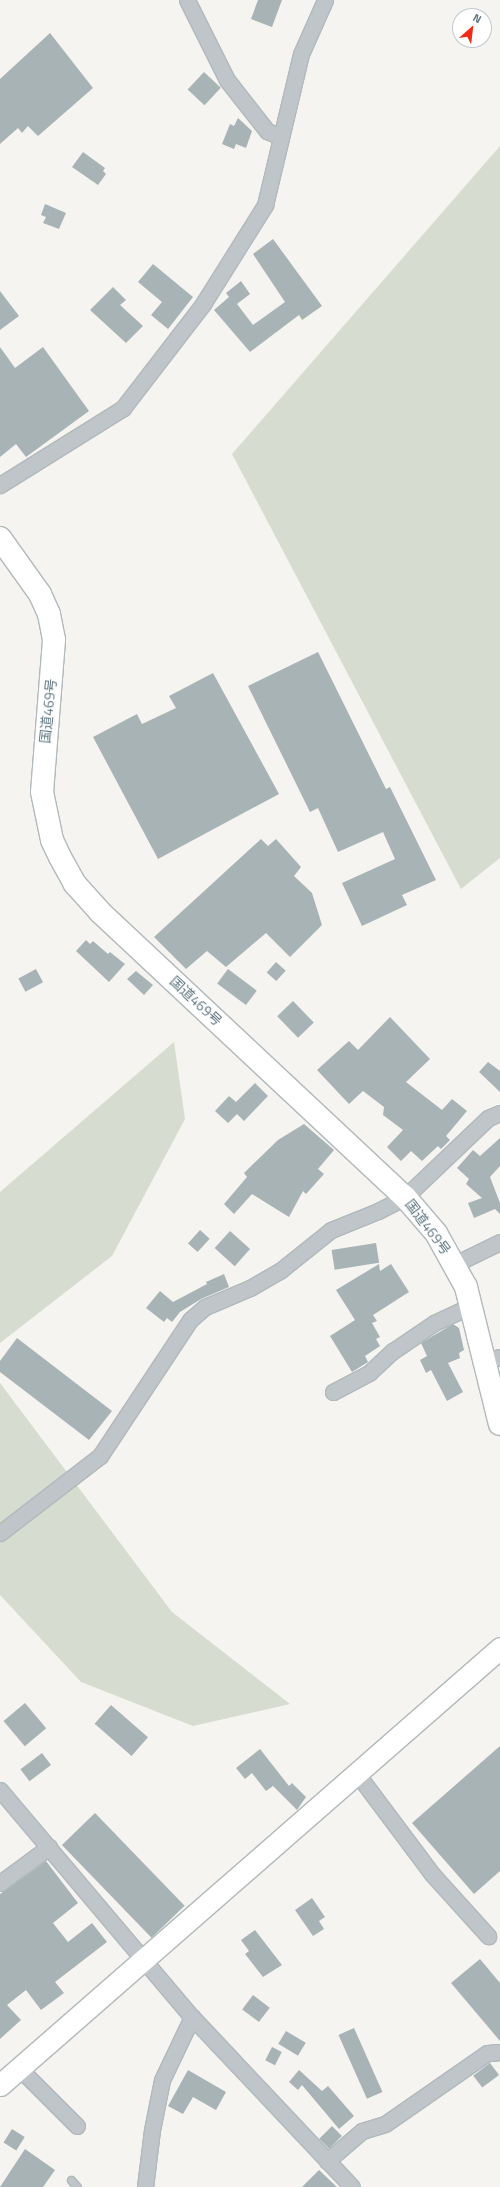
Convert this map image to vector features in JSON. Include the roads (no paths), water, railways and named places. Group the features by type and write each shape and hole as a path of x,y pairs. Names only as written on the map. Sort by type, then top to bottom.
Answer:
{"highway":[{"name":"国道469号","path":"0,538 29,575 49,614 54,640 53,673 45,737 42,792 52,840 75,884 100,912 405,1197 436,1233 455,1264 470,1306 492,1359 500,1424"}],"street":[{"path":"187,0 227,80 267,131 281,137"},
{"path":"0,484 123,408 203,304 236,255 265,205 301,54 326,0"},
{"path":"0,1533 100,1456 190,1320 205,1307 250,1288 281,1270 331,1230 378,1211 405,1197 488,1118 500,1112"},
{"path":"455,1264 500,1242"},
{"path":"333,1392 369,1373 393,1351 434,1323 470,1306"},
{"path":"0,2085 143,1958 358,1775 500,1648"},
{"path":"358,1775 432,1874 488,1936"},
{"path":"2,1795 49,1847 192,2017 352,2187"},
{"path":"0,1882 49,1847"},
{"path":"145,2187 152,2130 162,2080 192,2017"},
{"path":"327,2161 362,2131 385,2124 487,2053 500,2052"},
{"path":"19,2068 77,2126"}],"lane":[{"path":"71,2180 77,2187"}]}
